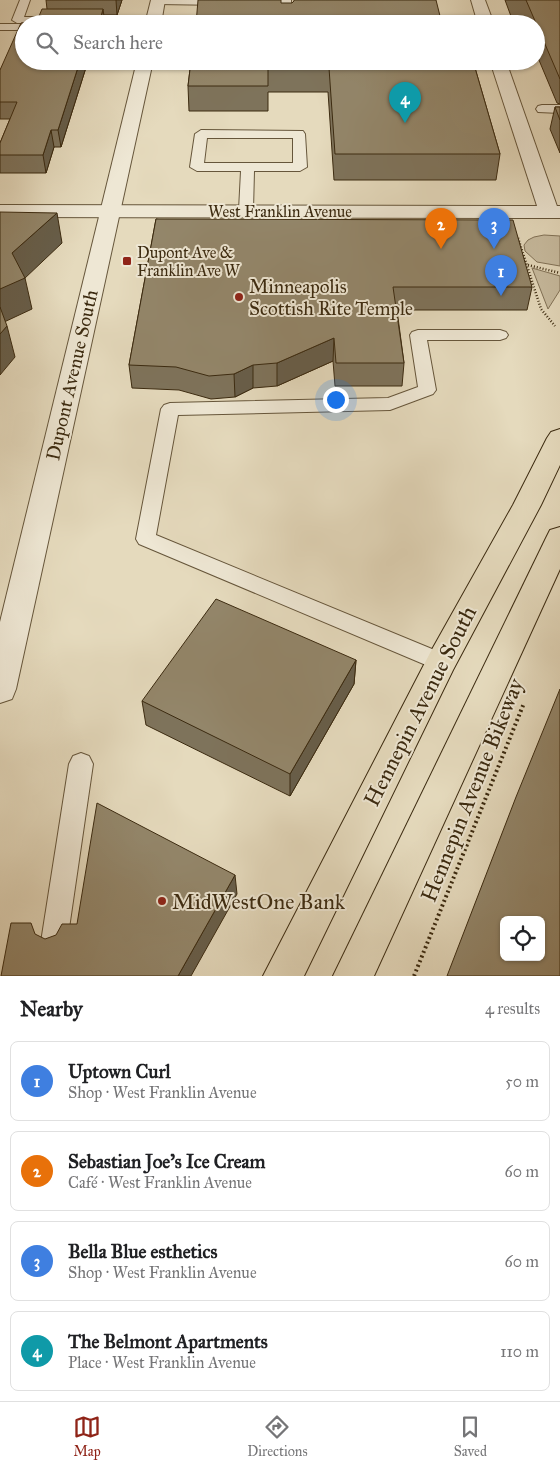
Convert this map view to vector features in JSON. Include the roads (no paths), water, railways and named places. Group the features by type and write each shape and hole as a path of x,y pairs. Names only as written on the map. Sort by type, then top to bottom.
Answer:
{"main road":[{"name":"Hennepin Avenue South","path":"283,976 441,662 527,505 560,438"},
{"path":"353,976 560,538"}],"street":[{"path":"478,0 483,15"},
{"path":"155,15 158,1"},
{"name":"Dupont Avenue South","path":"0,689 143,70"},
{"path":"501,70 554,212"},
{"name":"West Franklin Avenue","path":"0,211 554,212"}],"lane":[{"path":"19,15 25,0"},
{"path":"158,1 288,1 287,15"},
{"path":"0,27 15,26"},
{"path":"542,109 560,109"},
{"path":"201,134 299,134 300,167 248,167 197,167 201,134"},
{"path":"246,210 248,167"},
{"path":"441,662 146,539 170,409 390,404 427,390 418,335 500,335"},
{"path":"54,942 81,764"}],"place":[{"name":"The Belmont Apartments","path":"405,123"},
{"name":"Sebastian Joe's Ice Cream","path":"441,249"},
{"name":"Bella Blue esthetics","path":"494,249"},
{"name":"Dupont Ave & Franklin Ave W","path":"127,261"},
{"name":"Uptown Curl","path":"501,296"},
{"name":"Minneapolis Scottish Rite Temple","path":"239,297"},
{"name":"MidWestOne Bank","path":"162,901"}]}
